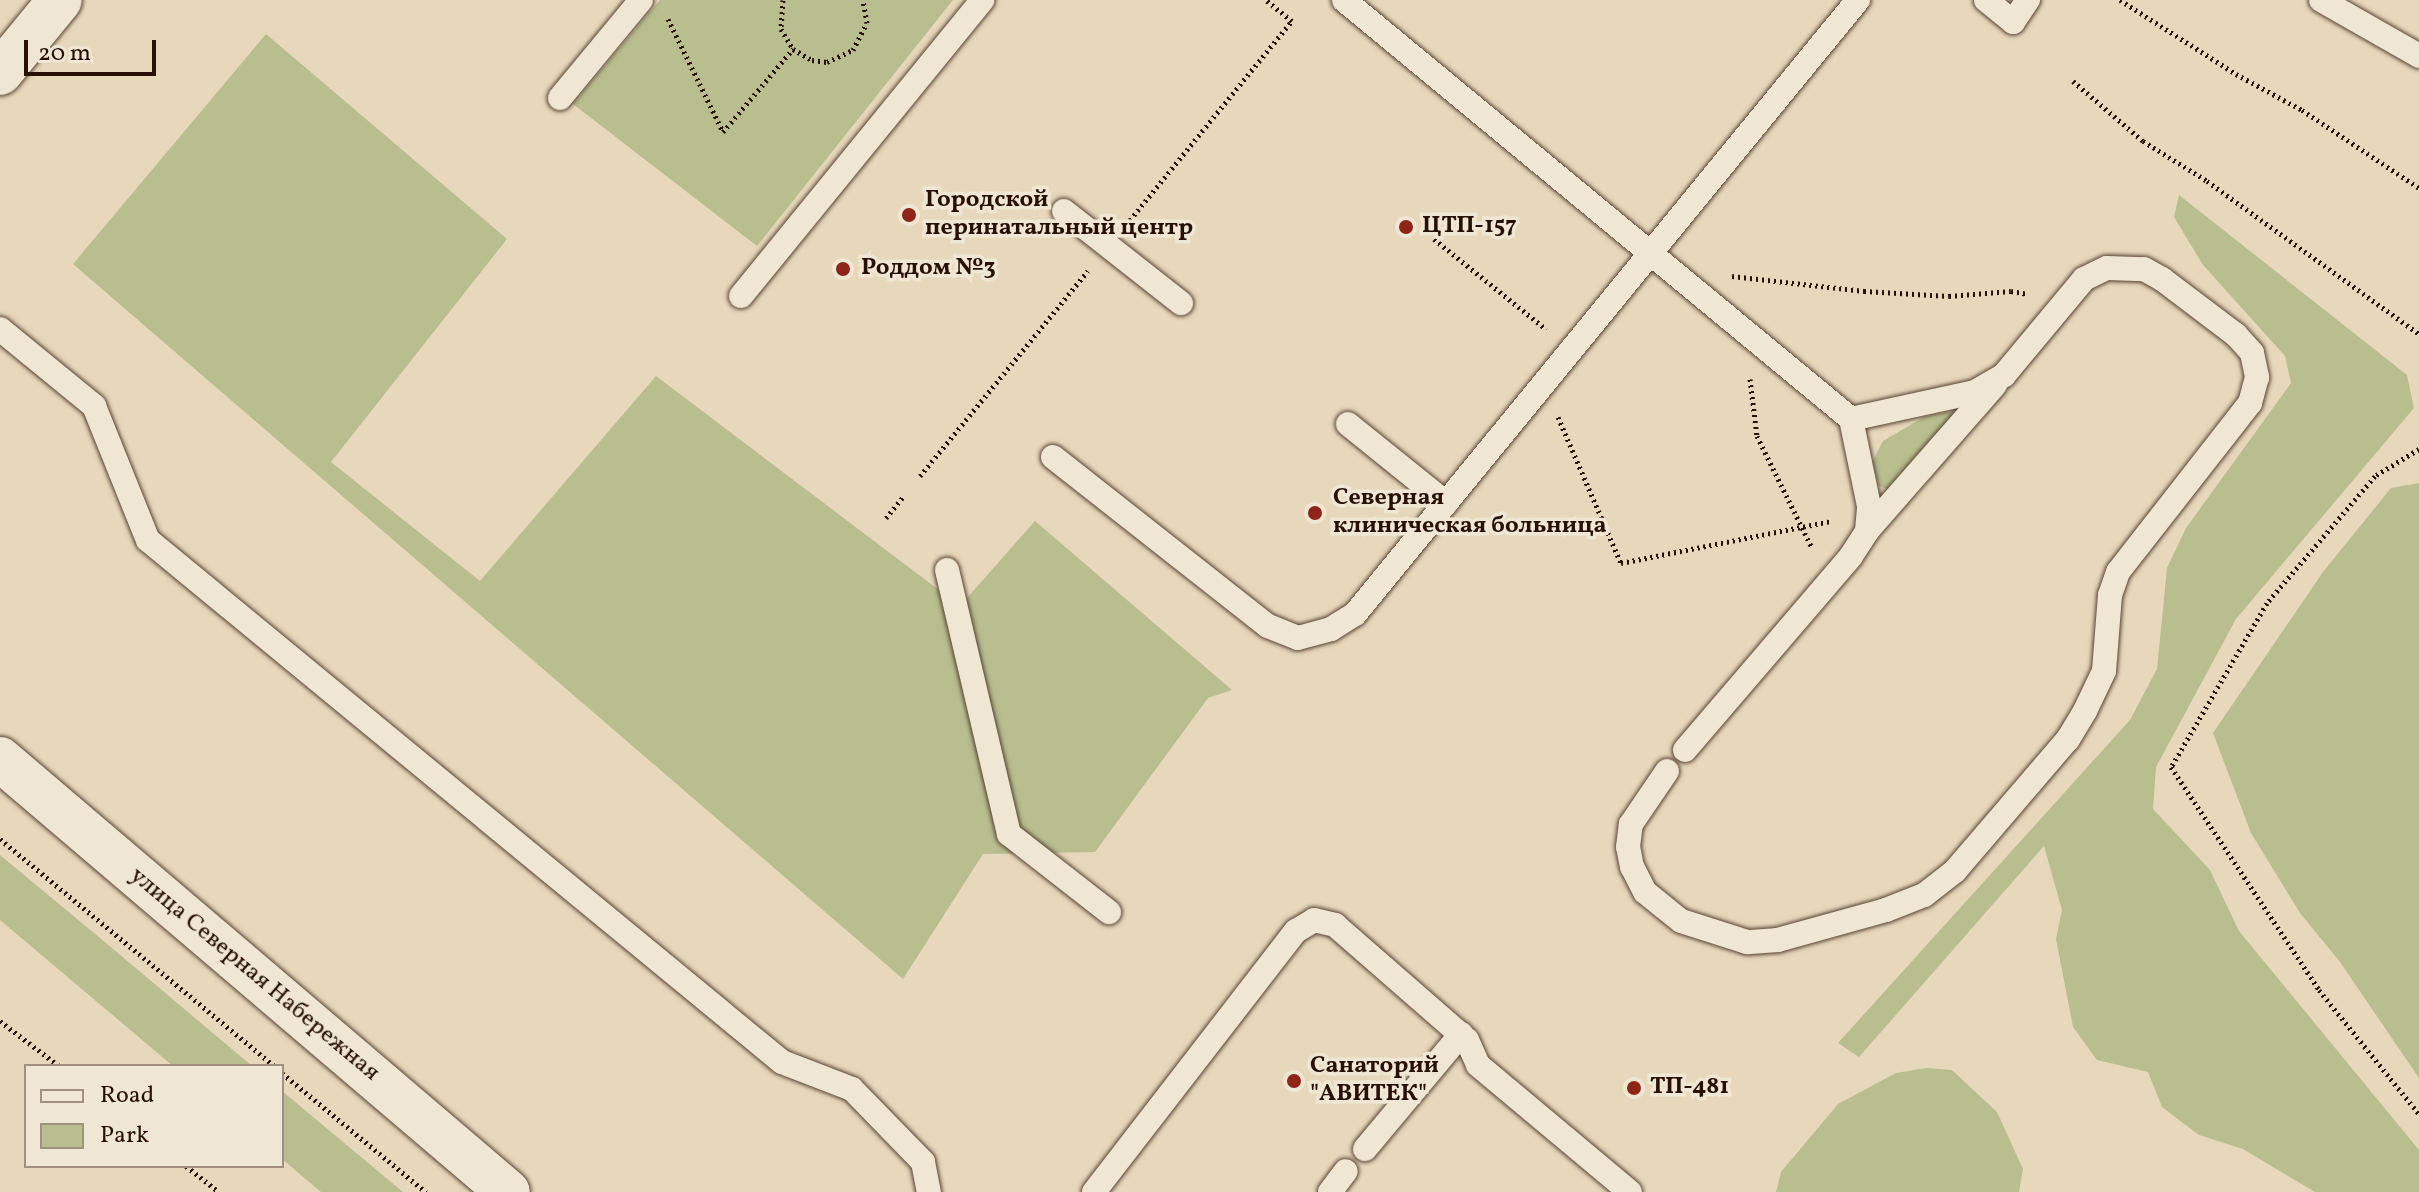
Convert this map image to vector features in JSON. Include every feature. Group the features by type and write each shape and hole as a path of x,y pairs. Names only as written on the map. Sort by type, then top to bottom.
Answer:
{"street":[{"path":"0,73 60,0"},
{"name":"улица Северная Набережная","path":"0,759 508,1192"}],"lane":[{"path":"560,98 641,0"},
{"path":"741,296 982,0"},
{"path":"1344,0 1851,419 1867,522"},
{"path":"1053,457 1268,626 1298,638 1331,629 1355,614 1858,0"},
{"path":"1986,0 2013,22 2028,0"},
{"path":"2321,0 2419,56"},
{"path":"1064,211 1181,303"},
{"path":"1667,771 1631,824 1628,847 1632,867 1645,892 1681,921 1713,934 1747,942 1778,940 1886,910 1924,895 1955,871 2068,739 2104,671 2110,595 2118,572 2250,403 2257,377 2252,353 2236,335 2144,269 2107,268 2084,279 2004,375 1867,522 1830,581 1685,750"},
{"path":"0,329 94,406 148,540 782,1062 852,1089 923,1162 929,1192"},
{"path":"1851,419 1975,392 2004,375"},
{"path":"1348,424 1446,503"},
{"path":"947,570 1009,834 1109,912"},
{"path":"1094,1192 1296,931 1314,920 1335,925 1461,1034 1478,1065 1630,1192"},
{"path":"1365,1149 1461,1034"},
{"path":"1330,1192 1346,1171"}],"path":[{"path":"783,0 781,29 793,49 812,60 827,62 853,50 867,23 863,0"},
{"path":"2120,0 2302,110 2419,188"},
{"path":"665,13 723,132 793,49"},
{"path":"2073,81 2143,141 2207,181 2419,334"},
{"path":"1434,239 1571,350"},
{"path":"1675,273 1772,278 1864,291 1949,296 2011,291 2067,300"},
{"path":"1751,337 1749,384 1757,436 1830,581"},
{"path":"1544,384 1621,563 1801,527 1867,522"},
{"path":"2419,449 2375,476 2267,603 2171,767 2319,990 2419,1114"},
{"path":"886,518 904,496"},
{"path":"0,839 272,1064"},
{"path":"0,1021 56,1064"},
{"path":"284,1075 426,1192"},
{"path":"189,1168 219,1192"}],"green space":[{"path":"660,0 953,0 757,246 573,104"},
{"path":"266,34 507,239 331,462 480,581 656,376 960,606 1035,521 1232,690 1208,698 1095,852 983,854 903,979 73,264"},
{"path":"2179,195 2407,375 2414,408 2236,619 2156,767 2153,809 2210,870 2239,931 2419,1150 2419,1192 2315,1192 2243,1149 2199,1135 2162,1107 2148,1072 2097,1060 2073,1027 2056,939 2062,910 2044,846 1859,1057 1838,1043 2130,720 2157,669 2167,568 2186,528 2291,383 2285,356 2203,265 2174,217"},
{"path":"1947,412 1957,414 1895,484 1887,489 1879,486 1872,462 1883,441 1924,417"},
{"path":"2419,483 2419,1078 2340,962 2300,913 2251,833 2213,733 2323,572 2391,488"},
{"path":"0,855 250,1064 171,1064 0,920"},
{"path":"1926,1068 1952,1070 1997,1112 2023,1169 2019,1192 1776,1192 1781,1172 1838,1104 1896,1073"},
{"path":"284,1093 403,1192 321,1192 284,1161"}],"place":[{"name":"Городской перинатальный центр","path":"909,215"},
{"name":"ЦТП-157","path":"1406,227"},
{"name":"Роддом №3","path":"843,269"},
{"name":"Северная клиническая больница","path":"1315,513"},
{"name":"Санаторий \"АВИТЕК\"","path":"1294,1081"},
{"name":"ТП-481","path":"1634,1088"}]}
